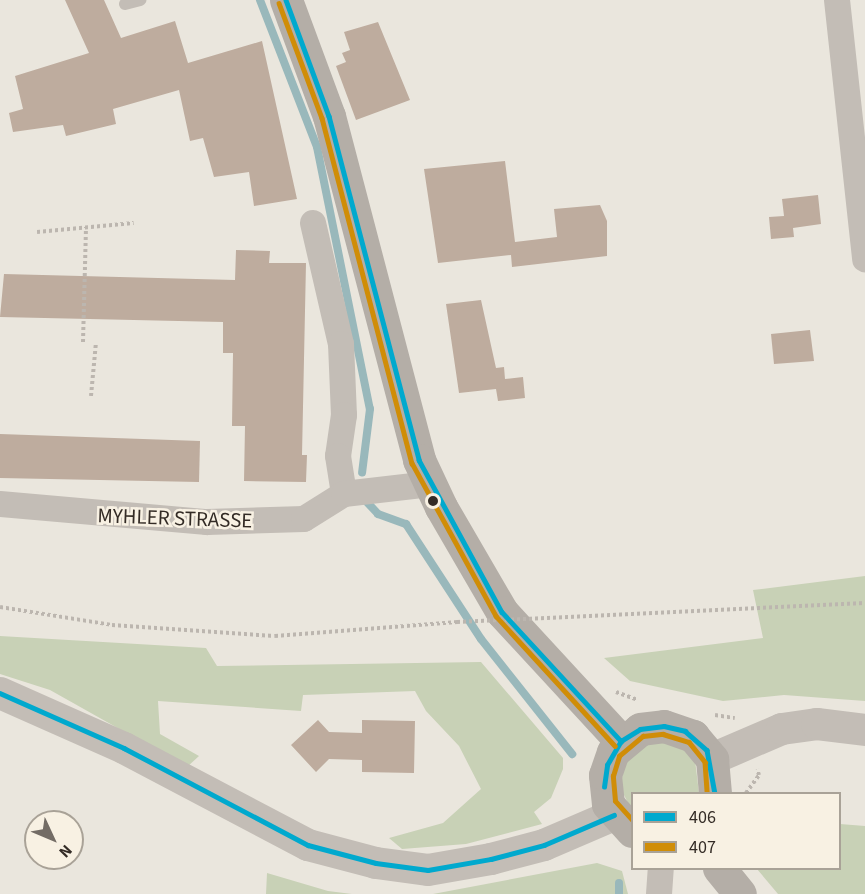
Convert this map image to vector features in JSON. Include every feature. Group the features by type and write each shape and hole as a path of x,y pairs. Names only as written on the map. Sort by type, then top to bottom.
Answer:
{"main road":[{"path":"286,0 355,201 398,381 430,484 454,536 502,612 621,741"},
{"path":"623,823 605,775 621,741 646,728 675,727 693,736 712,759 715,792"},
{"path":"721,870 740,894"}],"street":[{"path":"837,0 865,259"},
{"path":"314,223 341,344 344,416 338,456 344,494"},
{"name":"MYHLER STRASSE","path":"0,504 96,516 304,519 344,494 430,484"},
{"path":"0,693 124,748 308,845 376,863 428,870 491,859 623,823"},
{"path":"712,759 782,729 817,724 865,730"},
{"path":"660,894 661,870"}],"lane":[{"path":"125,4 141,0"}],"path":[{"path":"38,232 134,223"},
{"path":"83,342 86,228"},
{"path":"91,396 96,342"},
{"path":"0,607 112,624 275,636 457,622 865,603"}],"green space":[{"path":"865,576 865,701 784,695 723,701 630,681 604,658 763,638 753,590"},
{"path":"0,636 206,648 217,666 481,662 563,758 563,769 551,798 534,812 542,824 466,844 402,849 389,838 443,823 481,789 459,746 426,711 415,691 303,695 301,711 158,701 160,734 199,756 187,767 50,690 0,674"},
{"path":"661,741 686,750 695,760 699,792 631,792 631,809 620,787 626,760 647,744"},
{"path":"841,824 865,826 865,894 778,894 758,870 841,870"},
{"path":"597,863 622,871 628,894 433,894"},
{"path":"267,873 328,891 352,894 266,894"}],"building":[{"path":"65,0 104,0 121,38 175,21 188,63 262,41 297,199 254,206 249,172 214,177 203,138 190,141 179,90 113,109 116,124 66,136 63,125 13,132 9,113 23,109 15,76 89,53"},
{"path":"378,22 410,100 356,120 336,66 346,62 342,53 350,50 344,32"},
{"path":"505,161 515,242 557,237 554,209 600,205 607,221 607,256 512,267 511,255 438,263 424,169"},
{"path":"818,195 821,224 793,228 794,237 771,239 769,217 784,216 782,199"},
{"path":"236,250 270,251 269,263 306,263 302,455 307,455 306,482 244,481 245,426 232,426 233,353 223,353 223,322 0,317 4,274 235,280"},
{"path":"481,300 496,368 504,367 505,379 523,377 525,398 498,401 496,389 459,393 446,304"},
{"path":"810,330 814,361 774,364 771,334"},
{"path":"0,434 200,441 199,482 0,478"},
{"path":"318,720 329,732 362,733 362,720 415,721 414,773 362,772 362,760 329,759 316,772 291,745"}],"waterway":[{"path":"260,0 317,147 370,409 362,473"},
{"path":"365,500 378,514 406,524 481,639 572,754"},
{"path":"619,883 619,894"}],"transit line":[{"name":"406","path":"286,0 329,116 419,460 502,612 621,741"},
{"name":"407","path":"279,3 322,118 412,463 496,616 615,746"},
{"name":"406","path":"0,693 124,748 308,845 376,863 428,870 491,859 544,845 614,815"},
{"name":"406","path":"604,787 607,765 621,741 640,729 664,726 685,731 707,750 715,792"},
{"name":"407","path":"631,819 615,801 613,776 619,756 643,736 663,734 689,742 705,762 707,792"}]}
